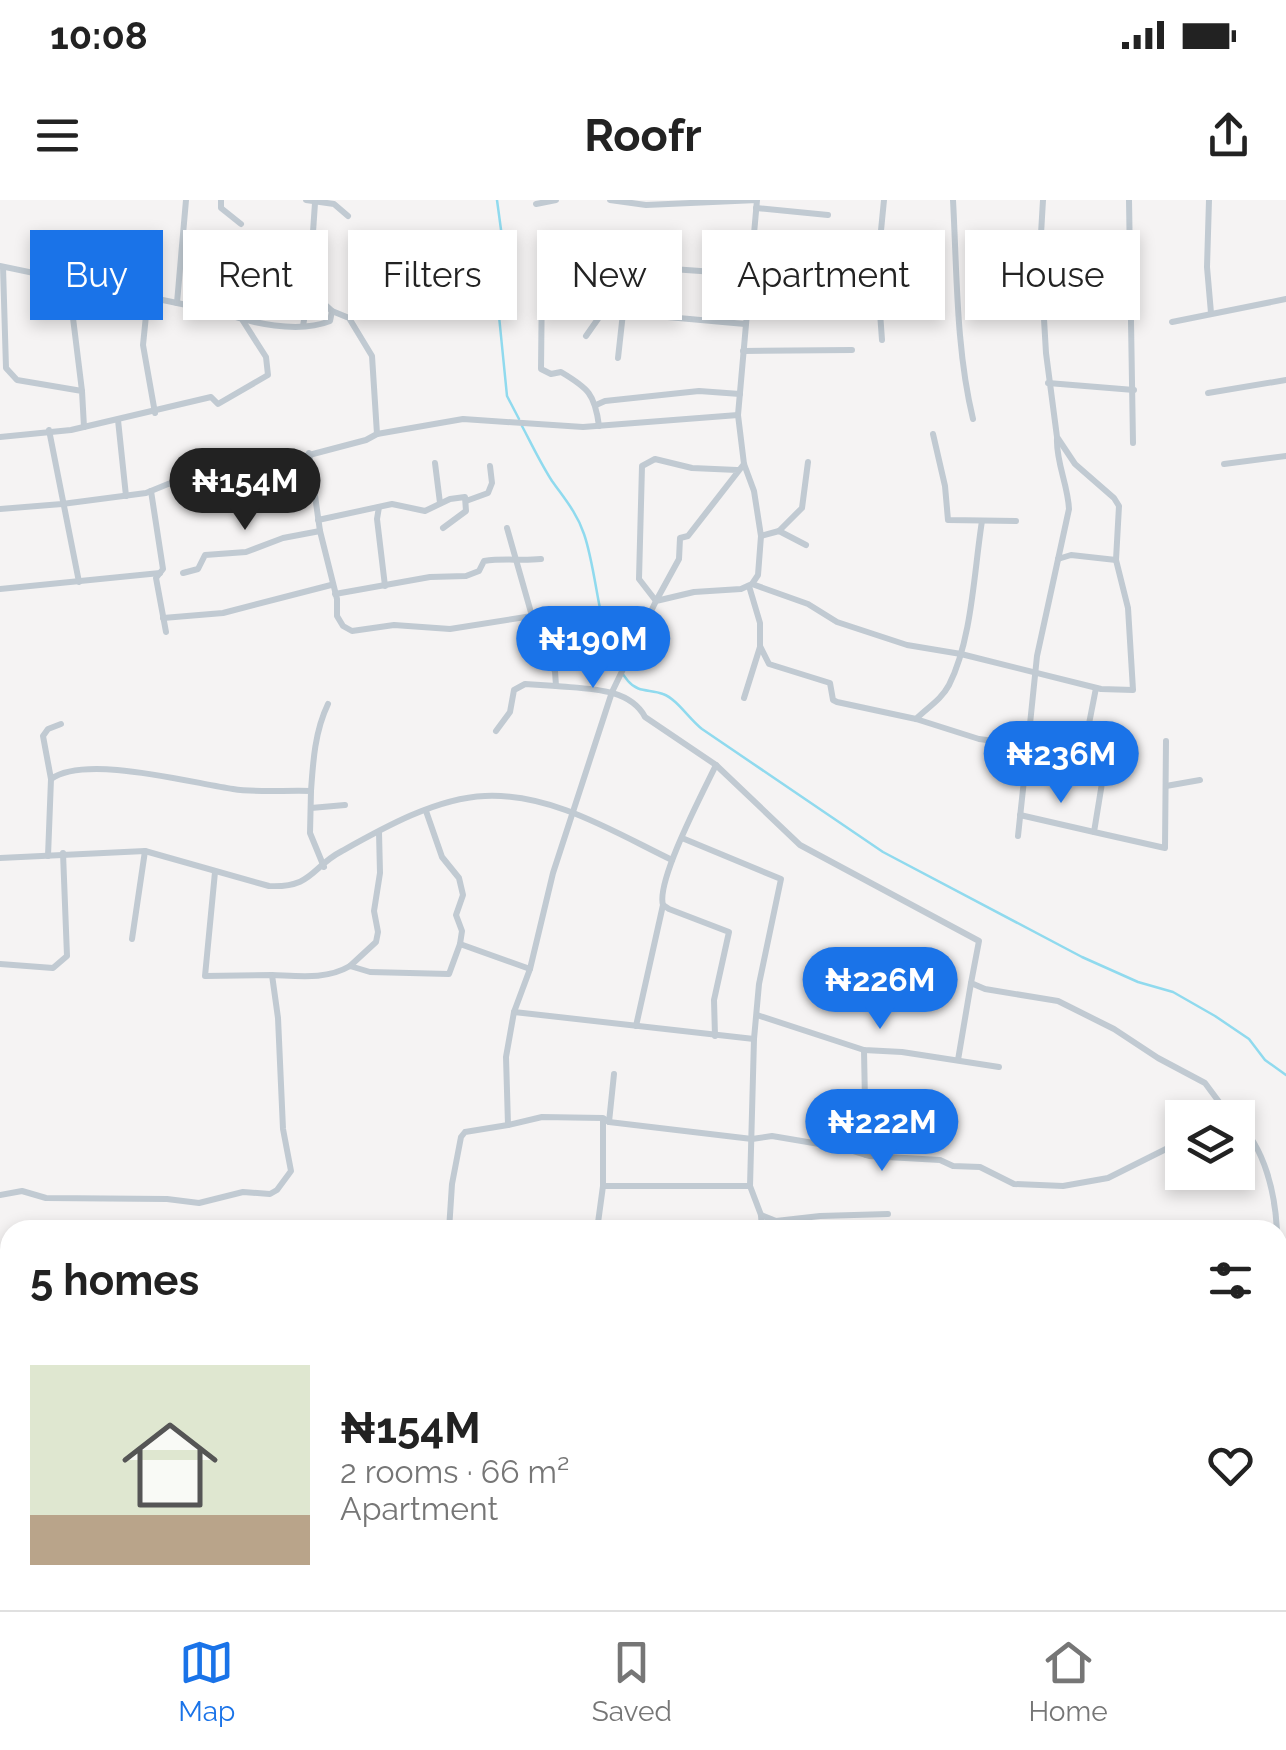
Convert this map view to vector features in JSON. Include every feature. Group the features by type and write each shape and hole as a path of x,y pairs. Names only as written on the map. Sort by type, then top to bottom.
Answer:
{"street":[{"path":"176,303 186,200"},
{"path":"221,200 221,208 242,224"},
{"path":"536,204 556,200"},
{"path":"610,200 646,205 757,200 755,230"},
{"path":"881,230 884,200"},
{"path":"953,200 961,340 966,391 974,420"},
{"path":"1018,836 1035,673 1069,510 1068,488 1056,454 1048,382 1040,251 1043,200"},
{"path":"1129,200 1133,443"},
{"path":"1209,200 1207,267 1211,313"},
{"path":"309,230 309,201 334,204 348,216"},
{"path":"756,208 828,215"},
{"path":"14,379 2,364 1,266 30,272"},
{"path":"1172,322 1286,299"},
{"path":"163,300 183,305"},
{"path":"328,307 349,318 372,356 377,434"},
{"path":"242,320 303,326 330,321 332,311"},
{"path":"618,358 623,314 745,324"},
{"path":"73,320 84,427"},
{"path":"145,320 142,345 155,412"},
{"path":"0,437 84,427 211,397 218,404 268,375 266,357 242,320"},
{"path":"303,326 304,320"},
{"path":"542,320 541,369 550,374 560,372 583,385 596,405 599,426"},
{"path":"586,336 597,320"},
{"path":"746,320 738,415 740,467 754,491 761,536 758,575 750,585"},
{"path":"881,320 882,340"},
{"path":"743,351 852,350"},
{"path":"0,376 82,391"},
{"path":"1208,393 1286,380"},
{"path":"1048,382 1134,390"},
{"path":"596,405 699,391 740,394"},
{"path":"0,509 126,496 168,484 256,469 377,434 463,419 599,426 738,415"},
{"path":"118,420 126,496"},
{"path":"50,430 78,582"},
{"path":"934,434 948,520 1016,522"},
{"path":"656,602 750,585 808,604 863,632 907,645 961,654 1096,688 1132,690 1128,608 1116,560 1119,506 1075,464 1057,437"},
{"path":"309,453 318,520 342,626 352,631 394,626 450,629 532,616"},
{"path":"1224,464 1286,456"},
{"path":"656,602 639,579 642,466 656,459 692,468 740,467"},
{"path":"761,536 779,531 802,508 808,462"},
{"path":"435,464 440,503"},
{"path":"466,502 488,493 492,482 490,466"},
{"path":"508,1125 506,1057 514,1012 530,968 570,811 612,692 678,559 680,538 688,536 740,467"},
{"path":"151,491 160,532 162,569 156,578 166,632"},
{"path":"318,520 392,504 425,511 440,503 466,498 466,511 443,528"},
{"path":"378,507 385,586"},
{"path":"916,719 937,702 949,685 961,654 982,520"},
{"path":"507,528 541,652 555,672 556,686"},
{"path":"183,573 198,569 205,555 246,552 320,530"},
{"path":"779,531 806,545"},
{"path":"1061,546 1071,555"},
{"path":"1058,559 1071,555 1116,560"},
{"path":"164,618 210,616 333,589 466,576 479,571 484,561 541,559"},
{"path":"0,589 160,573"},
{"path":"744,698 760,646 760,622 750,585"},
{"path":"760,646 769,664 830,683 832,700 837,702 916,719 979,739 1124,767"},
{"path":"496,731 510,712 514,690 525,684 612,692 639,706 645,718 716,765 800,846 980,941 958,1060"},
{"path":"1074,757 1086,739 1096,688"},
{"path":"324,867 310,834 310,808 314,755 321,718 328,704"},
{"path":"48,856 51,779 43,736 48,729 61,724"},
{"path":"1030,724 1086,739"},
{"path":"1086,739 1102,784 1094,832"},
{"path":"1020,815 1165,848 1166,741"},
{"path":"636,1026 672,860 716,765"},
{"path":"51,779 59,774 101,770 142,772 238,790 311,790"},
{"path":"1166,786 1200,780"},
{"path":"0,858 145,851 269,886 290,886 324,867 332,856 378,832 426,811 484,796 525,800 570,811 672,860"},
{"path":"310,808 345,805"},
{"path":"350,966 370,972 448,974 460,944 462,930 456,914 463,894 459,878 442,857 426,811"},
{"path":"215,872 205,976 338,973 350,966 352,960 368,953 378,932 374,911 380,873 378,832"},
{"path":"682,838 782,879 758,984 754,1039 750,1186 761,1220"},
{"path":"132,939 145,851"},
{"path":"0,964 53,968 67,956 62,854"},
{"path":"663,906 729,932 714,1000 715,1036"},
{"path":"460,944 530,968"},
{"path":"0,1195 22,1192 46,1198 167,1198 199,1204 243,1192 270,1194 277,1190 290,1171 283,1129 272,975"},
{"path":"971,983 985,989 1058,1001 1205,1083 1218,1100"},
{"path":"514,1012 754,1039"},
{"path":"756,1015 864,1050 998,1067"},
{"path":"864,1050 866,1155"},
{"path":"598,1220 606,1120 614,1074"},
{"path":"450,1220 460,1137 465,1132 542,1117 606,1120 752,1139 788,1138 866,1155 980,1167 1014,1184 1062,1186 1108,1178 1165,1150"},
{"path":"1255,1144 1276,1204 1277,1220"},
{"path":"603,1186 750,1186"},
{"path":"791,1220 888,1214"},
{"path":"761,1215 772,1220"}],"waterway":[{"path":"497,200 502,237 496,286 507,396 519,419"},
{"path":"522,426 581,526 611,650 632,685 668,697 702,729 883,852 1082,957 1138,982 1173,992 1249,1039 1265,1060 1286,1075"}]}
